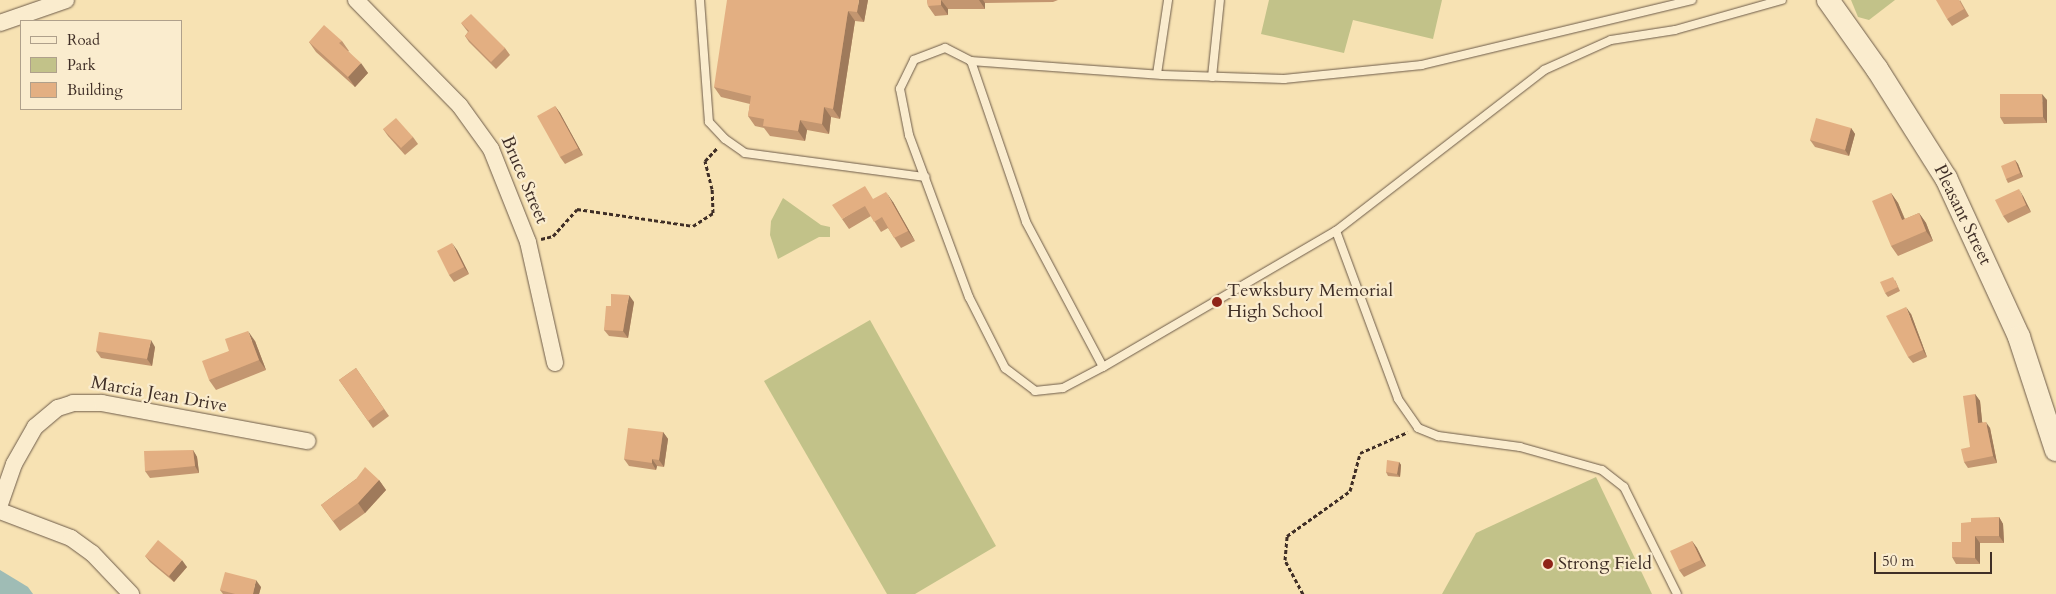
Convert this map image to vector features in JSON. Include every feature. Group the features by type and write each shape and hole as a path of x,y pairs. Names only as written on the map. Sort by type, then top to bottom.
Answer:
{"main road":[{"name":"Pleasant Street","path":"1828,0 1877,69 1946,178 2019,337 2056,450"}],"street":[{"path":"0,23 66,0"},
{"name":"Bruce Street","path":"356,0 460,106 484,136 501,168 528,242 555,363"},
{"name":"Marcia Jean Drive","path":"0,504 14,464 35,427 58,408 73,402 102,403 308,441"},
{"path":"0,511 71,538 92,553 131,594"}],"lane":[{"path":"700,0 709,122 725,139 745,153 924,176"},
{"path":"1157,74 1168,0"},
{"path":"1212,77 1220,0"},
{"path":"1692,0 1422,65 1284,79 1157,74 971,61 945,48 914,60 900,89 909,135 969,297 1005,368 1035,391 1063,388 1336,232 1544,70 1611,40 1675,30 1782,0"},
{"path":"971,61 1026,222 1102,367"},
{"path":"1336,232 1398,399 1418,428 1438,436 1520,448 1602,470 1624,487 1677,594"}],"path":[{"path":"528,242 553,236 576,209 693,226 713,213 712,189 705,161 725,139"},
{"path":"1303,594 1285,560 1287,536 1350,491 1360,452 1418,428"}],"green space":[{"path":"1269,0 1442,0 1433,39 1353,20 1344,53 1261,34"},
{"path":"1851,0 1895,0 1869,20 1858,17"},
{"path":"783,198 821,225 830,227 830,237 819,237 778,259 770,235 771,221"},
{"path":"870,320 996,546 915,594 887,594 764,381"},
{"name":"Strong Field","path":"1596,477 1652,594 1442,594 1476,533"}],"water":[{"path":"0,570 28,587 33,594 0,594"}],"building":[{"path":"727,0 859,0 857,12 848,11 833,109 824,107 822,124 800,120 798,131 763,126 764,119 748,116 751,96 714,87"},
{"path":"927,0 941,0 941,5 928,6"},
{"path":"1936,0 1959,0 1964,9 1947,19"},
{"path":"471,14 505,48 491,62 465,36 469,31 461,23"},
{"path":"324,25 342,41 339,43 361,63 348,77 309,42"},
{"path":"2000,94 2042,94 2043,117 2000,117"},
{"path":"555,106 578,148 560,157 537,116"},
{"path":"396,118 413,137 401,148 383,129"},
{"path":"1816,118 1851,128 1845,150 1810,140"},
{"path":"2015,160 2020,173 2006,179 2001,166"},
{"path":"865,186 873,199 886,192 908,231 894,238 882,217 874,222 865,206 842,219 832,205"},
{"path":"2019,189 2026,205 2003,216 1995,200"},
{"path":"1891,193 1902,220 1919,213 1926,231 1891,246 1872,201"},
{"path":"452,243 464,267 449,275 437,251"},
{"path":"1893,277 1898,287 1885,293 1880,282"},
{"path":"611,294 629,295 623,331 604,330 606,306 611,306"},
{"path":"1906,307 1923,350 1908,357 1886,316"},
{"path":"248,331 259,360 209,380 202,361 229,351 225,339"},
{"path":"99,332 151,340 147,359 96,351"},
{"path":"356,368 384,409 368,421 339,380"},
{"path":"1975,394 1978,423 1986,422 1993,456 1964,462 1961,449 1970,447 1963,396"},
{"path":"628,428 663,432 659,460 652,459 652,463 624,459"},
{"path":"193,450 195,466 145,471 144,451"},
{"path":"1387,460 1399,462 1397,474 1386,472"},
{"path":"365,467 379,480 358,503 333,521 321,505 356,479"},
{"path":"1999,517 1999,536 1975,536 1975,558 1952,557 1952,542 1961,542 1961,523 1971,522 1971,518"},
{"path":"158,540 182,560 169,576 145,556"},
{"path":"1692,541 1701,560 1679,570 1670,551"},
{"path":"225,572 256,580 253,594 235,594 220,590"}],"place":[{"name":"Tewksbury Memorial High School","path":"1217,302"},
{"name":"Strong Field","path":"1548,564"}]}
